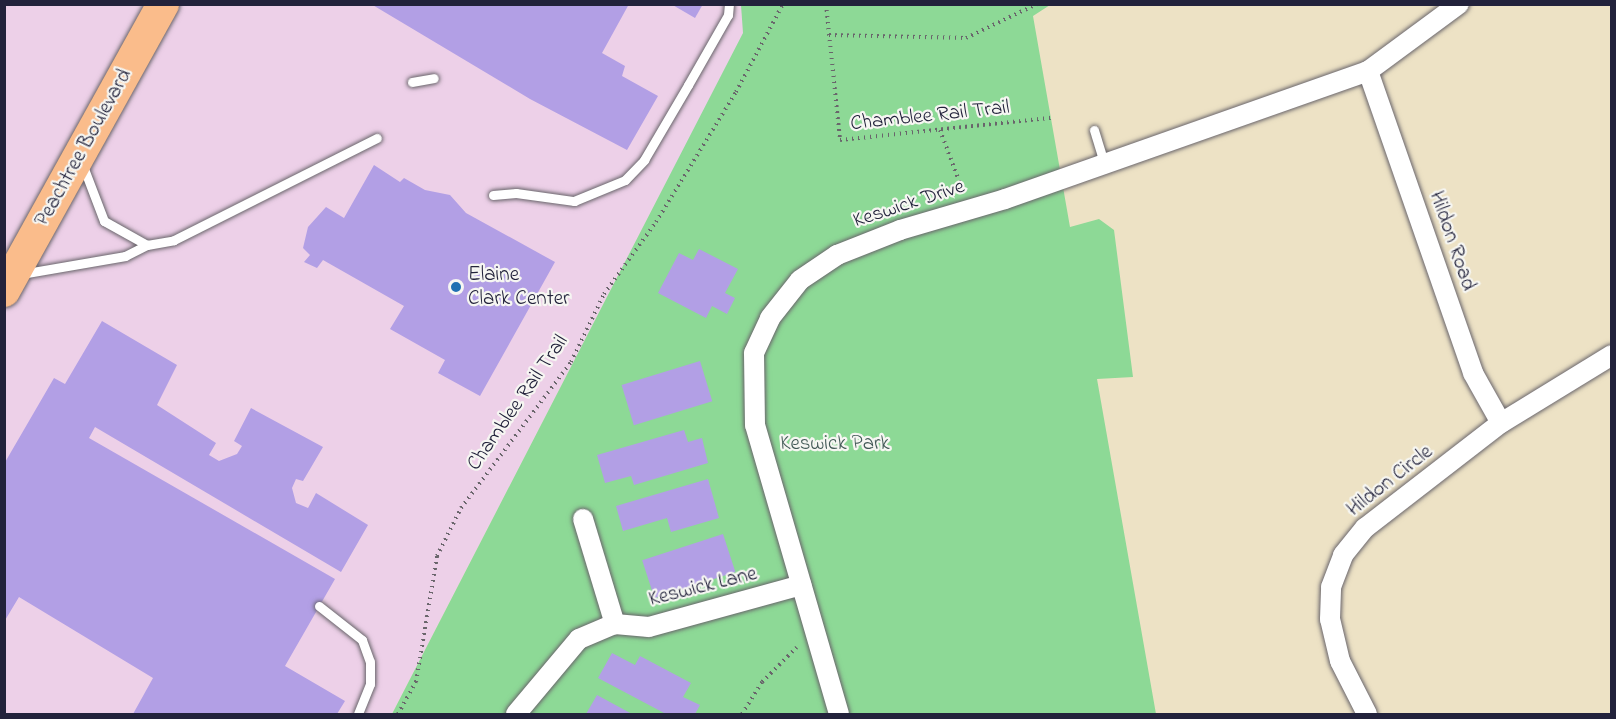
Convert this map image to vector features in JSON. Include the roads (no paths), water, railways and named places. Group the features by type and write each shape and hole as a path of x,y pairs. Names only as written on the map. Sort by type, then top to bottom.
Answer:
{"highway":[{"name":"Peachtree Boulevard","path":"8,284 162,4"}],"street":[{"name":"Keswick Drive","path":"839,714 755,425 754,353 770,318 800,280 837,255 900,230 1105,165 1368,71 1459,4"},
{"name":"Hildon Road","path":"1368,71 1473,373 1501,423"},
{"name":"Hildon Circle","path":"1367,714 1340,661 1330,619 1331,587 1343,555 1365,528 1501,423 1611,355"},
{"path":"583,519 615,624"},
{"name":"Keswick Lane","path":"516,714 579,639 615,624 649,627 801,585"}],"lane":[{"path":"493,195 516,193 574,201 625,180 644,160 688,86 729,15 729,4"},
{"path":"412,82 434,78"},
{"path":"1094,130 1105,165"},
{"path":"8,284 125,256 147,245 174,240 377,138"},
{"path":"80,155 89,190 104,221 147,245"},
{"path":"319,606 362,640 366,651 370,684 358,714"}],"place":[{"name":"Elaine Clark Center","path":"456,287"}],"park label":[{"name":"Keswick Park","path":"835,444"}]}
